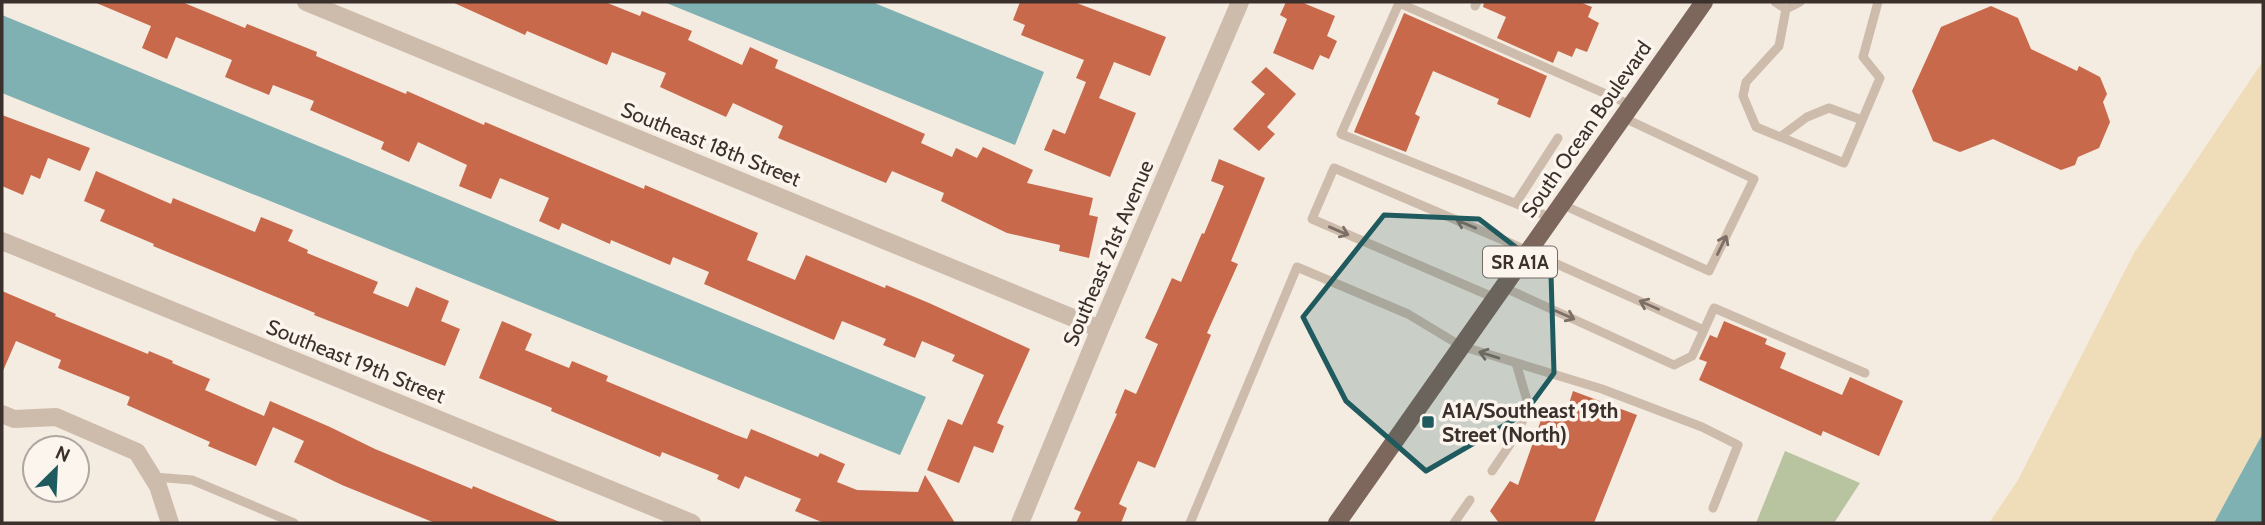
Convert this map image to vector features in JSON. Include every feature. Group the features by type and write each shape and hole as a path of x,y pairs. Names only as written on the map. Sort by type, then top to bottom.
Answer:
{"main road":[{"name":"South Ocean Boulevard","path":"1337,523 1704,2"}],"street":[{"name":"Southeast 18th Street","path":"306,2 1100,329"},
{"name":"Southeast 21st Avenue","path":"1020,523 1234,4"},
{"name":"Southeast 19th Street","path":"2,241 692,523"},
{"path":"2,414 14,419 56,417 137,452 158,486 170,523"}],"lane":[{"path":"1775,2 1786,9"},
{"path":"1786,9 1800,2"},
{"path":"1786,9 1779,46 1746,82 1742,96 1756,127 1844,163 1880,78 1863,57 1878,2"},
{"path":"1399,3 1626,111 1754,179 1709,271 1557,211 1516,203 1341,134 1399,3"},
{"path":"1780,137 1807,117 1829,108 1862,120"},
{"path":"1516,203 1558,138"},
{"path":"1704,330 1334,168 1312,219 1674,365 1692,356 1704,330 1714,308 1865,373"},
{"path":"1190,523 1297,267 1408,314 1461,346 1602,389 1702,427 1738,445 1713,508"},
{"path":"1492,471 1514,438 1529,407 1516,363"},
{"path":"152,477 192,480 294,523"},
{"path":"1454,523 1470,500"}],"highlighted area":[{"path":"1384,215 1479,219 1551,274 1554,373 1524,414 1426,471 1346,401 1303,317"}],"green space":[{"path":"1785,451 1860,483 1834,523 1756,523"}],"sand":[{"path":"2263,61 2263,433 2214,523 1989,523 2018,480 2134,253"}],"water":[{"path":"664,2 872,2 1044,72 1015,145"},
{"path":"2,15 926,397 900,455 2,93"},
{"path":"2263,433 2263,523 2214,523"}],"building":[{"path":"94,2 182,2 245,28 247,24 317,52 316,56 406,94 407,91 484,125 485,122 644,189 645,185 758,233 747,260 795,280 806,255 929,303 1030,349 997,423 1004,426 993,453 974,446 959,483 927,470 948,419 962,425 984,375 952,361 955,355 922,341 915,358 883,345 886,339 842,321 834,340 704,284 709,272 673,257 670,265 611,240 610,244 562,223 559,230 539,221 549,198 500,178 491,199 459,186 467,165 418,142 409,162 381,149 384,142 310,110 314,101 273,85 269,95 225,77 232,60 176,37 167,59 142,48 151,26"},
{"path":"452,2 605,2 640,16 642,11 692,31 688,40 742,65 750,47 778,60 775,68 925,134 921,143 952,157 956,148 977,158 983,147 1033,170 1027,183 1093,198 1089,215 1098,217 1089,258 1059,251 1060,245 1007,233 941,201 944,193 892,171 886,183 778,138 783,126 733,103 726,117 660,87 666,73 612,52 607,65 527,31 525,35"},
{"path":"1020,2 1074,2 1166,37 1150,76 1114,62 1099,98 1136,113 1110,177 1044,150 1053,129 1065,134 1086,82 1076,78 1084,60 1021,35 1025,25 1013,20"},
{"path":"1286,2 1301,2 1335,16 1327,36 1337,41 1329,59 1320,55 1313,70 1273,53 1287,19 1280,15"},
{"path":"1484,2 1580,2 1592,7 1588,17 1599,23 1587,52 1576,48 1572,57 1558,51 1553,63 1497,38 1506,17 1483,7"},
{"path":"1991,6 2018,18 2031,49 2077,71 2079,66 2100,77 2107,94 2103,102 2110,122 2099,148 2078,157 2075,165 2061,170 1993,139 1960,152 1933,141 1912,91 1941,27"},
{"path":"1404,13 1547,76 1530,118 1497,104 1499,99 1433,71 1415,114 1420,117 1406,152 1354,132"},
{"path":"1266,67 1296,94 1267,127 1275,134 1259,151 1233,129 1265,94 1251,82"},
{"path":"2,115 90,148 80,171 48,158 40,179 31,175 23,195 2,186"},
{"path":"1219,159 1265,178 1231,261 1238,264 1207,333 1211,335 1155,468 1138,461 1119,504 1127,508 1121,523 1076,523 1081,512 1074,509 1117,414 1115,413 1125,389 1136,394 1158,344 1145,338 1172,278 1181,282 1224,186 1211,181"},
{"path":"96,171 171,204 173,198 255,232 261,217 293,230 288,241 308,250 307,253 378,282 373,293 408,307 416,287 449,301 441,321 460,329 445,366 314,315 315,313 153,246 154,244 100,221 105,210 84,201"},
{"path":"2,291 56,314 55,316 148,354 149,351 173,361 172,363 210,379 205,390 264,416 270,401 375,449 562,523 435,523 294,462 304,441 273,427 256,466 208,446 210,442 127,405 130,397 58,368 61,360 16,341 2,373"},
{"path":"502,321 532,334 525,350 569,368 572,361 608,376 606,381 747,439 751,429 818,457 820,453 845,464 837,482 857,490 918,492 925,475 955,523 824,523 795,511 801,499 745,476 739,489 717,479 719,475 662,452 660,457 551,411 552,408 479,378"},
{"path":"1724,321 1767,339 1765,344 1786,353 1780,368 1842,395 1850,377 1903,401 1879,456 1823,431 1821,436 1699,380 1707,362 1699,359 1710,335 1717,338"},
{"path":"1573,391 1637,415 1594,523 1499,523 1490,511 1510,481 1518,485 1546,406 1566,413"}],"place":[{"name":"A1A/Southeast 19th Street (North)","path":"1428,422"}]}
